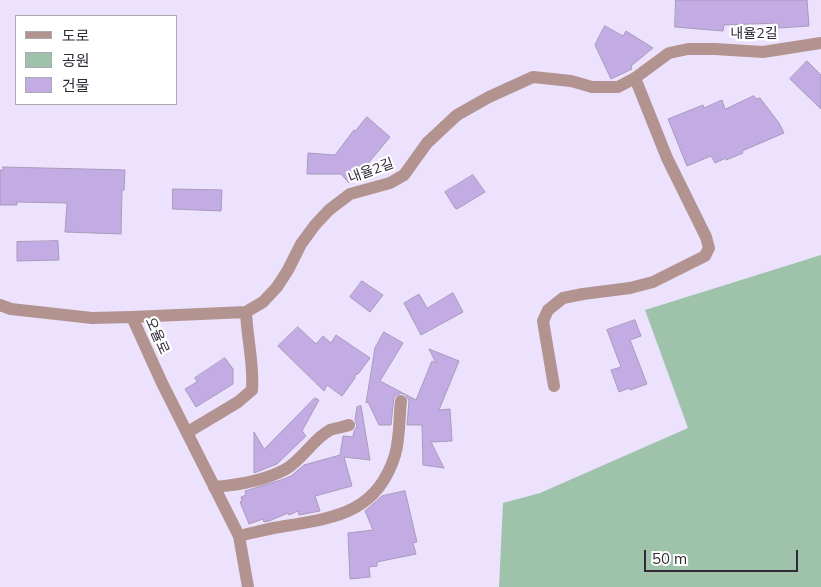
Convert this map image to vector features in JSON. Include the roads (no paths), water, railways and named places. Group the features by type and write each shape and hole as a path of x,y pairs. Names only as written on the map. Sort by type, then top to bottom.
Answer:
{"street":[{"name":"내율2길","path":"246,312 263,302 277,287 301,244 329,210 350,194 390,183 404,175 427,143 457,115 489,97 533,77 571,81 592,87 618,87 635,78 669,53 688,49 763,52 821,43"},
{"path":"554,386 543,321 548,310 563,298 630,288 653,282 705,256 709,248 706,237 667,158 635,78"},
{"name":"오율로","path":"0,306 11,309 92,318 132,317 162,383 239,536 248,587"},
{"path":"132,317 246,312 247,334 253,372 252,390 238,402 188,432"},
{"path":"239,536 329,518 351,510 369,496 386,478 395,453 401,401"},
{"path":"214,487 236,485 263,478 287,468 331,430 349,425"}]}
